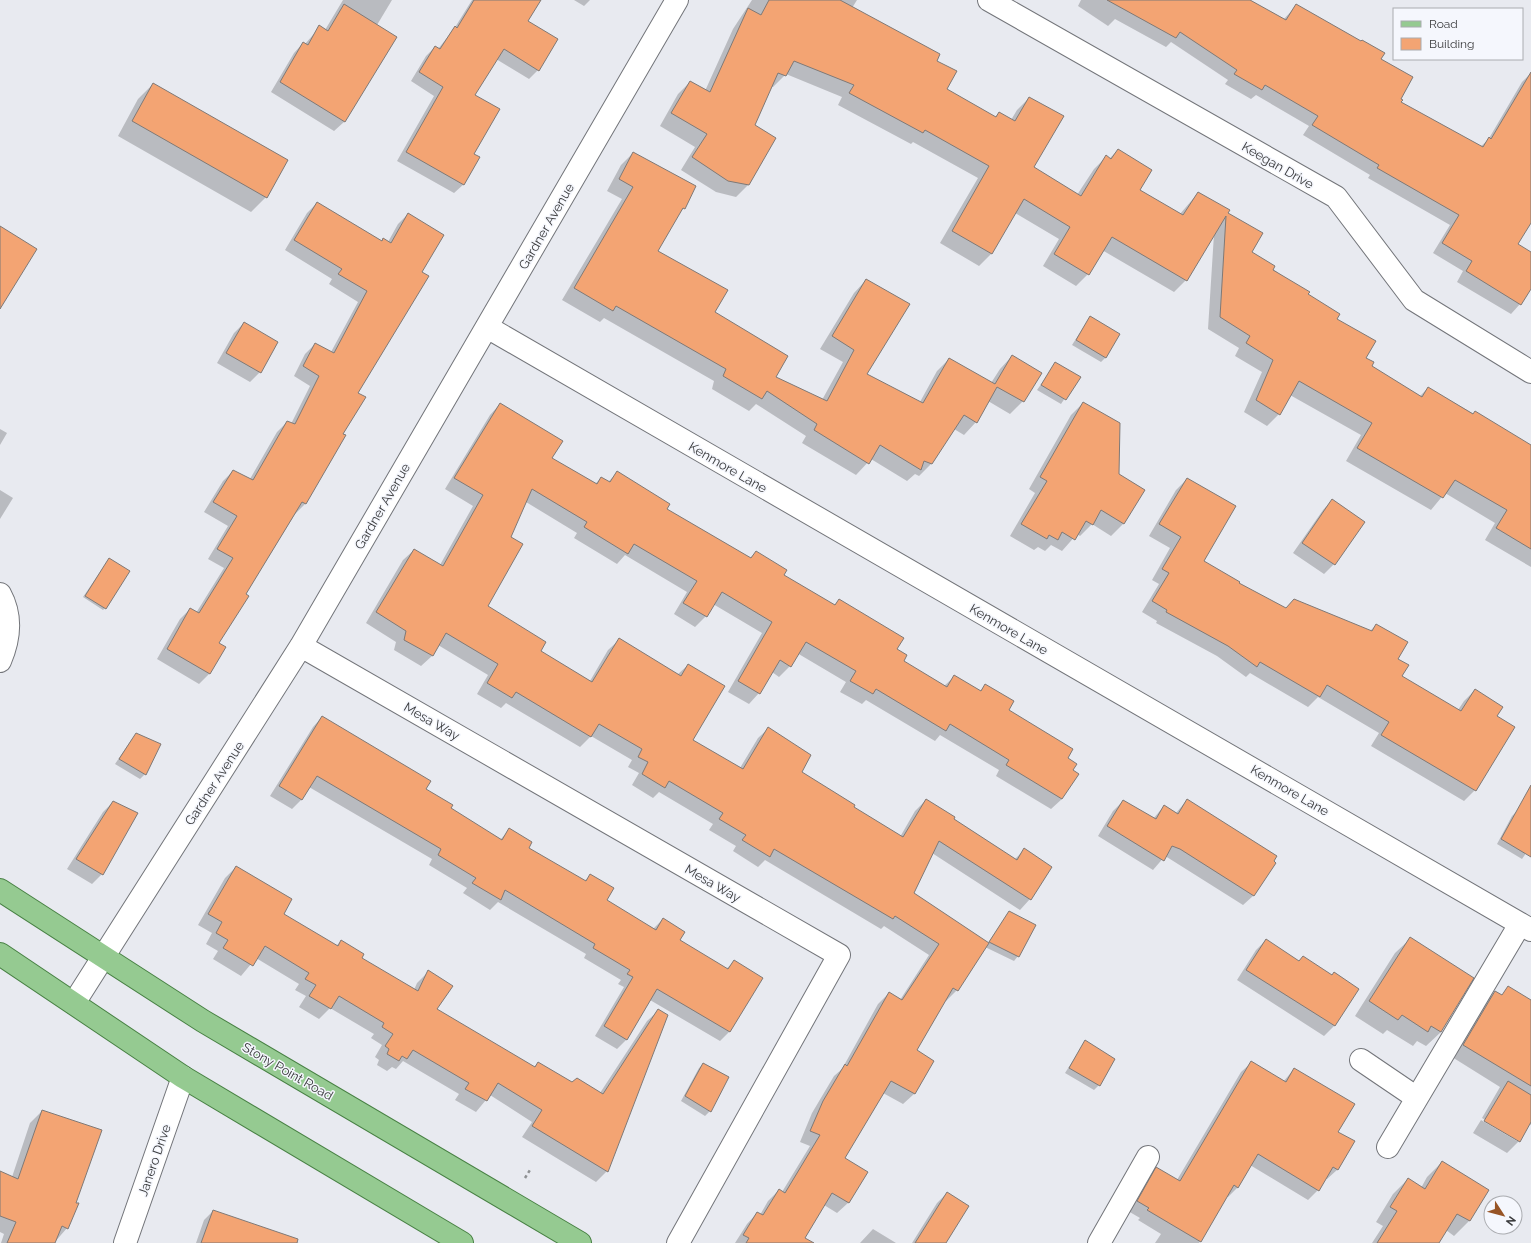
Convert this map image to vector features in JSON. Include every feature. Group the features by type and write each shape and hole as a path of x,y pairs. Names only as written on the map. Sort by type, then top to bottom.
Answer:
{"main road":[{"name":"Stony Point Road","path":"0,890 203,1021 558,1237 580,1243"},
{"path":"0,954 183,1077 462,1243"}],"street":[{"name":"Gardner Avenue","path":"74,1003 302,646 677,0"},
{"name":"Keegan Drive","path":"989,0 1336,198 1414,300 1531,372"},
{"name":"Kenmore Lane","path":"487,327 1526,927"},
{"path":"0,594 8,615 9,630 0,661"},
{"name":"Mesa Way","path":"302,646 839,955 678,1243"},
{"path":"1388,1147 1417,1098 1526,927"},
{"path":"1361,1060 1417,1098"},
{"name":"Janero Drive","path":"125,1243 183,1077"},
{"path":"1099,1243 1148,1157"}],"building":[{"path":"474,0 541,0 528,21 558,39 539,71 504,49 475,95 500,109 474,154 480,157 464,185 406,152 443,87 419,72 435,46 440,49 455,26 457,28"},
{"path":"769,0 840,0 940,54 937,61 957,71 947,89 996,117 999,112 1015,121 1029,97 1064,116 1034,167 1081,196 1106,155 1111,159 1118,149 1152,170 1140,190 1183,215 1198,192 1230,210 1228,213 1263,233 1252,252 1275,266 1273,270 1310,292 1308,294 1340,314 1337,319 1376,341 1366,358 1374,362 1372,366 1422,397 1428,387 1473,414 1475,411 1531,445 1531,549 1496,528 1507,510 1455,480 1443,498 1357,448 1372,423 1299,381 1280,415 1256,400 1273,360 1246,343 1250,336 1220,317 1226,216 1187,281 1112,237 1089,275 1054,254 1070,227 1024,199 992,254 952,231 989,166 925,130 923,133 849,93 854,85 794,61 786,76 778,73 755,125 776,138 749,185 728,181 692,157 707,134 671,113 690,81 710,92 748,8 761,15"},
{"path":"1107,0 1250,0 1286,20 1296,4 1385,53 1381,59 1413,77 1401,99 1403,100 1401,102 1483,147 1489,137 1491,139 1531,72 1531,223 1518,244 1531,252 1531,289 1521,305 1466,271 1472,261 1442,243 1459,215 1377,168 1379,165 1312,125 1318,116 1265,85 1262,90 1234,74 1237,70 1180,32 1176,38"},
{"path":"344,4 397,37 345,122 280,82 303,42 308,45 319,25 328,31"},
{"path":"153,83 288,160 267,198 132,121"},
{"path":"633,152 696,186 685,209 683,208 658,251 728,290 715,312 788,356 776,377 827,401 854,350 832,336 866,279 910,304 867,374 923,403 949,358 995,384 1012,355 1042,373 1024,402 997,387 977,423 964,415 932,464 924,461 921,470 880,445 869,464 814,430 817,424 767,391 762,399 723,376 726,369 616,306 613,311 574,288 633,187 619,179"},
{"path":"317,202 382,241 383,238 391,243 408,213 444,235 422,272 429,276 358,393 366,397 343,434 346,435 306,504 302,502 246,594 249,596 219,643 226,647 210,674 167,649 190,608 199,613 233,558 217,549 237,516 213,502 233,470 253,480 287,421 295,424 319,376 303,366 315,343 334,353 367,291 338,274 342,269 294,240"},
{"path":"0,226 37,249 0,309"},
{"path":"1090,316 1120,334 1106,358 1076,340"},
{"path":"244,322 278,342 261,373 226,353"},
{"path":"1055,362 1081,377 1066,400 1041,385"},
{"path":"1083,402 1120,423 1119,474 1145,490 1124,524 1101,510 1093,525 1086,521 1075,540 1062,532 1058,540 1049,535 1047,539 1021,524 1047,481 1040,477"},
{"path":"500,403 563,441 552,458 597,484 601,477 610,482 617,471 670,504 667,509 751,558 756,551 787,570 784,575 835,605 839,599 904,638 897,649 907,655 904,661 947,687 954,675 981,691 985,684 1014,701 1009,710 1073,749 1068,758 1077,764 1073,770 1079,774 1062,799 1006,765 1009,760 950,724 946,731 876,689 873,694 850,681 856,671 806,642 791,667 780,660 760,694 738,681 772,622 722,592 707,617 683,603 697,581 634,544 628,554 584,527 587,522 532,489 511,537 523,544 488,606 546,642 541,651 592,682 619,638 681,676 688,664 725,686 693,740 743,769 768,727 811,755 802,772 855,805 854,807 903,837 926,799 1017,860 1024,848 1052,867 1031,900 939,841 914,893 989,943 958,991 953,988 917,1050 934,1061 915,1094 891,1081 845,1158 868,1172 849,1203 832,1193 805,1238 814,1243 746,1243 749,1238 743,1235 757,1212 763,1215 779,1189 785,1193 820,1135 810,1131 823,1101 845,1064 847,1066 889,992 902,1000 939,944 895,916 893,919 774,849 770,857 742,840 746,835 719,819 723,813 669,781 665,788 642,774 648,762 638,757 642,749 599,724 591,737 516,692 512,698 487,683 498,664 446,633 433,656 404,640 406,631 376,612 414,549 443,566 483,495 454,478"},
{"path":"1187,478 1236,506 1204,561 1240,582 1239,583 1286,608 1294,599 1372,631 1376,624 1408,642 1398,659 1409,665 1402,676 1461,711 1475,689 1503,707 1497,716 1515,727 1476,791 1381,735 1389,722 1327,685 1320,697 1260,662 1257,667 1228,646 1166,612 1167,610 1152,601 1169,573 1162,569 1181,537 1159,524"},
{"path":"1332,499 1365,522 1335,565 1302,543"},
{"path":"109,558 130,571 106,609 85,596"},
{"path":"322,716 431,781 426,789 453,805 451,808 502,840 509,828 532,842 529,848 586,881 590,874 614,888 607,900 656,930 663,918 685,932 680,940 728,969 734,960 763,978 730,1032 657,989 627,1040 604,1026 633,977 627,974 630,970 593,948 595,944 505,890 501,900 472,883 476,878 438,855 441,849 317,776 302,800 279,786"},
{"path":"136,733 161,744 146,775 119,759"},
{"path":"1531,785 1531,857 1501,839"},
{"path":"1187,799 1277,856 1274,861 1276,863 1254,896 1180,849 1172,846 1164,861 1107,826 1123,800 1156,819 1164,805 1178,814"},
{"path":"113,801 138,813 103,875 76,859"},
{"path":"236,866 292,899 284,914 338,946 341,940 364,954 362,958 418,991 428,970 453,986 437,1009 535,1067 538,1062 572,1082 577,1078 603,1094 658,1009 668,1015 608,1172 532,1126 542,1110 498,1083 487,1101 465,1089 469,1083 413,1050 407,1059 402,1056 399,1061 387,1054 389,1049 385,1046 393,1034 382,1027 384,1023 339,996 331,1009 309,996 316,985 305,979 309,973 265,946 253,966 223,948 228,940 216,933 222,922 208,914"},
{"path":"1009,911 1036,925 1019,957 989,942"},
{"path":"1410,937 1474,978 1441,1032 1431,1026 1428,1032 1402,1015 1398,1020 1369,1001"},
{"path":"1266,939 1299,961 1303,956 1332,975 1334,972 1359,989 1335,1026 1246,970"},
{"path":"1508,986 1531,1000 1531,1086 1463,1045 1495,991 1502,995"},
{"path":"1085,1040 1115,1059 1100,1086 1069,1068"},
{"path":"1251,1061 1286,1082 1294,1068 1355,1104 1338,1132 1355,1141 1338,1170 1333,1167 1319,1191 1258,1154 1238,1188 1234,1185 1201,1242 1147,1210 1149,1208 1137,1201 1156,1167 1180,1181"},
{"path":"703,1063 729,1077 711,1112 685,1096"},
{"path":"1508,1081 1531,1095 1531,1122 1520,1142 1484,1121"},
{"path":"42,1110 102,1130 76,1203 79,1203 68,1229 62,1226 55,1243 7,1243 16,1222 0,1216 0,1171 18,1179"},
{"path":"1442,1161 1489,1190 1486,1195 1483,1195 1483,1200 1470,1221 1457,1214 1439,1243 1377,1243 1397,1211 1390,1207 1408,1178 1425,1189"},
{"path":"947,1192 969,1206 946,1243 915,1243"},
{"path":"213,1210 298,1239 297,1243 201,1243"}]}
